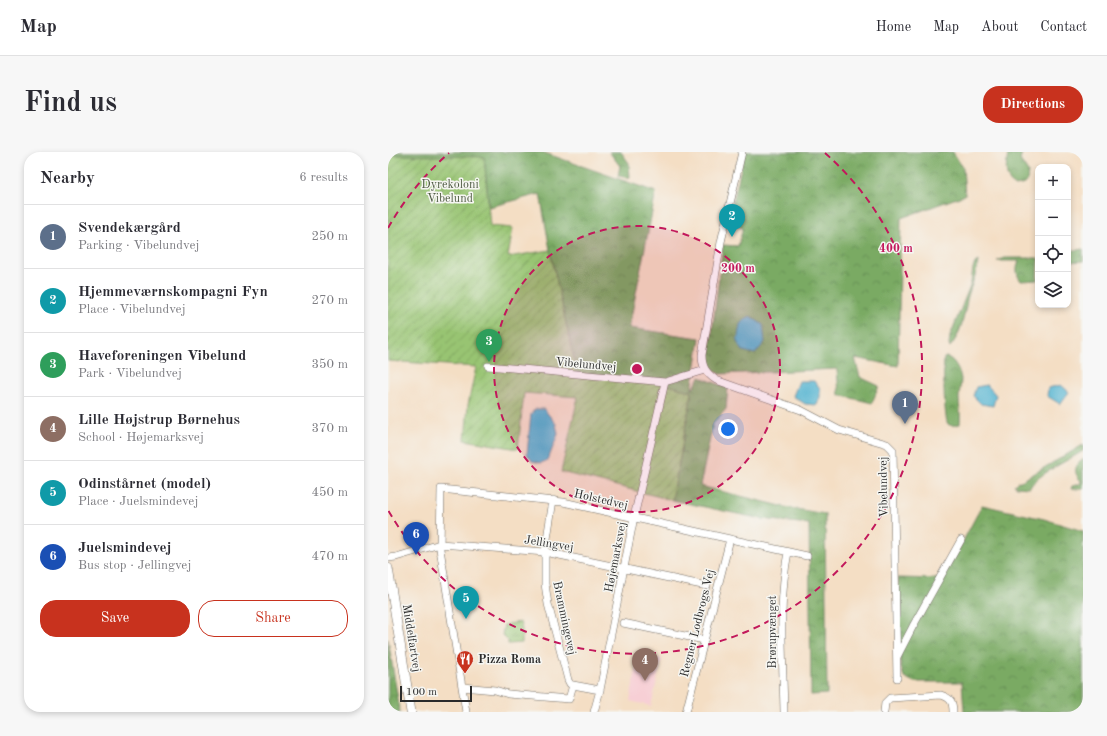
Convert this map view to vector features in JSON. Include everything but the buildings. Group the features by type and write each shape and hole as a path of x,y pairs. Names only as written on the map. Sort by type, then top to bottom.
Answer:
{"main road":[{"name":"Middelfartvej","path":"388,568 411,712"}],"street":[{"path":"705,370 702,363 702,355 717,265 742,152"},
{"name":"Vibelundvej","path":"488,366 665,382 705,370 716,380 801,410 839,430 887,444 893,450 897,678"},
{"name":"Højemarksvej","path":"594,712 600,690 634,517 665,382"},
{"name":"Holstedvej","path":"440,544 441,489 553,500 808,556"},
{"name":"Brammingevej","path":"553,500 545,552 545,584 548,604 568,680 573,686"},
{"name":"Regner Lodbrogs Vej","path":"686,712 730,539"},
{"path":"896,659 961,540"},
{"path":"440,544 444,580 466,712"},
{"name":"Jellingvej","path":"388,558 396,558 440,544 545,552 707,586"},
{"name":"Brørupvænget","path":"784,712 782,608 788,552"},
{"path":"623,622 704,640"},
{"path":"462,688 494,690 508,694 569,698 573,686 600,690"},
{"path":"884,712 886,701 890,698 941,695 951,700 953,712"}],"shaded area":[{"path":"639,654 662,659 651,706 630,701"}],"green space":[{"path":"388,152 542,152 656,192 629,328 700,338 692,390 700,377 728,388 726,409 713,424 700,486 785,507 825,514 827,694 811,695 809,524 761,519 672,500 692,392 577,374 550,250 540,194 489,207 484,157 388,155"},
{"path":"609,152 621,152 629,163 630,178 618,176 620,166"},
{"path":"745,152 953,152 963,168 965,195 901,218 898,366 855,358 860,377 879,386 872,403 839,395 837,369 720,374 708,365 723,245 738,246 743,228 728,223"},
{"path":"1008,152 1022,152 1020,160 1028,172 1027,182 1025,184 1016,186 1009,179 1006,171"},
{"name":"Dyrekoloni Vibelund","path":"388,155 484,157 490,226 513,228 508,257 550,250 577,374 655,381 692,392 672,500 561,472 578,397 524,393 518,449 465,440 468,405 476,367 388,361"},
{"path":"1083,249 1083,261 1071,262 1071,251"},
{"path":"1005,258 1035,258 1035,280 1021,281 1017,271 1019,261 997,261"},
{"path":"978,261 967,300 962,325 957,337 950,347 950,336 971,283 973,268 975,263"},
{"path":"946,357 952,360 956,365 961,379 959,398 960,424 954,426 948,424 946,413 944,393 944,358"},
{"path":"1083,445 1083,451 1045,473 1033,483 1030,488 1016,487 1014,485 1017,482"},
{"path":"1083,459 1083,489 1071,489 1072,486 1080,484 1081,481 1077,475 1076,467"},
{"path":"982,505 1044,519 1083,531 1083,712 964,712 962,682 914,682 904,677 901,668 898,578 943,579"},
{"path":"520,622 522,630 522,643 508,644 508,641 502,635 504,625"},
{"path":"388,639 400,712 388,712"}],"water":[{"path":"750,316 763,325 765,342 755,354 743,351 737,342 740,324"},
{"path":"799,381 814,381 820,388 820,397 817,405 805,404 793,396"},
{"path":"987,385 996,395 993,406 981,404 973,396 976,387"},
{"path":"1061,385 1069,392 1060,404 1047,396 1048,388"},
{"path":"535,409 544,409 556,424 558,434 548,460 541,463 532,461 527,454 531,414"}],"place":[{"name":"Hjemmeværnskompagni Fyn","path":"732,237"},
{"name":"Haveforeningen Vibelund","path":"489,362"},
{"name":"Svendekærgård","path":"905,424"},
{"name":"Juelsmindevej","path":"416,555"},
{"name":"Odinstårnet (model)","path":"466,619"},
{"name":"Pizza Roma","path":"465,674"},
{"name":"Lille Højstrup Børnehus","path":"645,681"}]}
